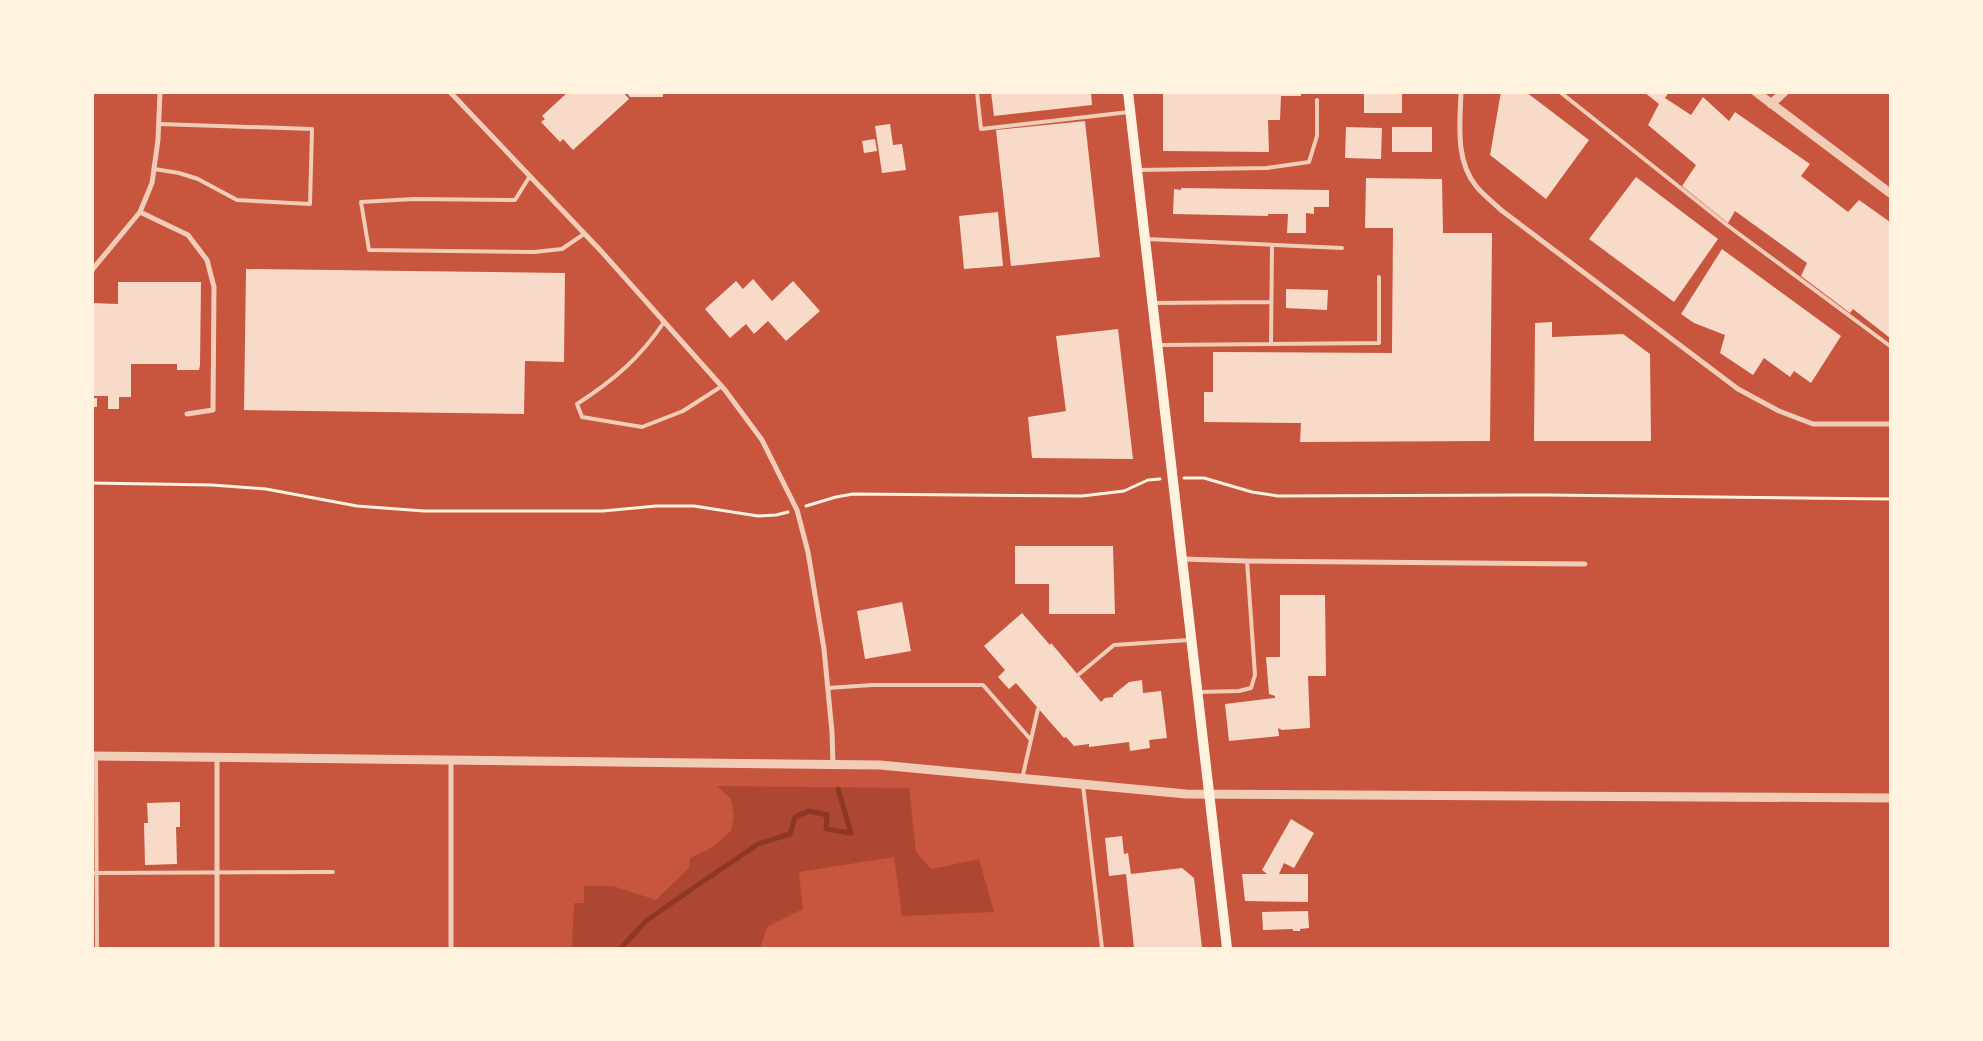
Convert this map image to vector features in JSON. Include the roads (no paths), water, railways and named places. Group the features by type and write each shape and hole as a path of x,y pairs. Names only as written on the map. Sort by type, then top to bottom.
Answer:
{"main road":[{"path":"1128,92 1154,303 1227,948"}],"street":[{"path":"92,270 140,212 152,183 159,124 160,92"},
{"path":"450,92 584,234 722,386 762,440 796,510 808,552 816,595 828,688 833,764"},
{"path":"1461,92 1460,134 1463,161 1475,185 1501,210 1738,389 1779,411 1813,424 1890,424"},
{"path":"1756,92 1890,193"},
{"path":"1771,104 1784,92"},
{"path":"140,212 188,235 207,260 214,287 213,410 187,414"},
{"path":"1182,558 1247,561 1585,564"},
{"path":"94,756 833,764 911,767 1186,794 1890,798"},
{"path":"217,756 217,948"},
{"path":"450,948 451,759"}],"lane":[{"path":"977,92 981,129 1130,112"},
{"path":"1560,92 1727,225 1890,346"},
{"path":"1138,170 1267,168 1309,162 1317,136 1317,100"},
{"path":"154,169 179,173 198,180 237,200 310,204 312,129 159,124"},
{"path":"530,176 515,200 414,199 361,202 368,250 534,252 562,249 584,234"},
{"path":"1146,240 1342,248"},
{"path":"1271,344 1272,245"},
{"path":"1158,345 1379,343 1380,277"},
{"path":"1154,303 1271,302"},
{"path":"664,322 650,343 610,382 577,404 582,418 642,427 683,411 722,386"},
{"path":"1197,692 1239,691 1251,688 1255,674 1247,561"},
{"path":"1078,675 1114,645 1192,640"},
{"path":"828,688 872,684 983,685 1031,740"},
{"path":"1022,779 1038,709"},
{"path":"94,756 97,948"},
{"path":"1083,785 1102,948"},
{"path":"95,873 333,872"}],"waterway":[{"path":"621,948 646,921 758,844 790,834 795,817 809,811 827,815 826,829 851,833 838,789"}]}
